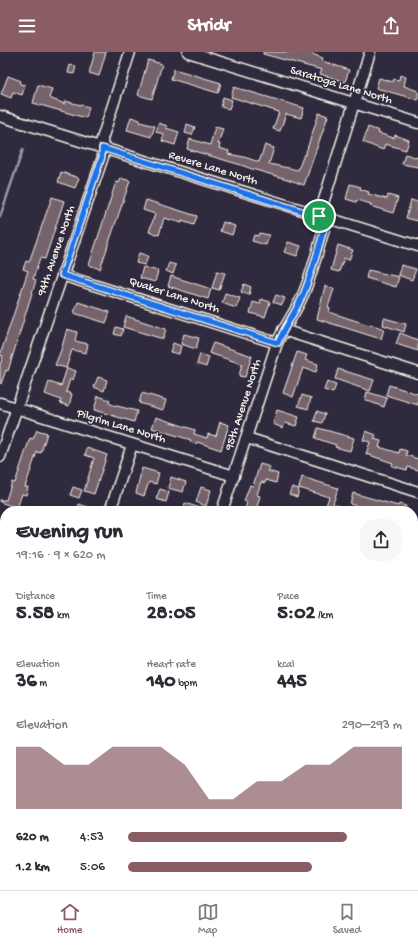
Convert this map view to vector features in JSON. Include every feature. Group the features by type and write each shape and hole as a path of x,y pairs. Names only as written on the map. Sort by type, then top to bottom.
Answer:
{"street":[{"name":"94th Avenue North","path":"0,457 102,157 102,139 130,52"},
{"name":"Saratoga Lane North","path":"188,52 418,123"},
{"name":"95th Avenue North","path":"224,506 278,343 283,330 306,290 323,217 354,103 370,52"},
{"name":"Revere Lane North","path":"0,116 418,246"},
{"name":"Quaker Lane North","path":"62,275 278,343"},
{"path":"283,330 418,373"},
{"name":"Pilgrim Lane North","path":"0,403 234,476"},
{"path":"246,438 418,492"},
{"path":"112,506 132,445"}],"building":[{"path":"95,52 106,52 99,76 89,73"},
{"path":"263,52 312,52 312,54 323,58 322,61 349,70 345,82 320,74 322,70 263,54"},
{"path":"148,60 162,64 152,99 138,95"},
{"path":"70,65 76,66 74,74 68,73"},
{"path":"174,69 221,83 218,93 171,79"},
{"path":"400,75 406,77 404,86 418,91 418,100 376,88 379,78 393,82 394,79 399,80"},
{"path":"8,76 21,81 20,84 25,85 22,95 13,92 11,98 1,94"},
{"path":"38,85 52,89 49,98 65,104 65,101 89,107 86,118 33,103"},
{"path":"234,87 304,108 301,118 286,114 280,131 273,129 279,112 231,97"},
{"path":"223,97 232,100 229,109 221,107"},
{"path":"319,113 328,116 304,185 187,149 190,139 210,145 215,127 223,129 218,144 220,144 219,148 229,151 228,154 259,162 265,145 274,148 269,164 298,170 304,154 305,155"},
{"path":"131,117 140,120 140,122 155,126 151,137 127,130"},
{"path":"159,123 167,126 166,128 179,132 175,145 162,141 164,134 156,132"},
{"path":"187,124 195,127 192,135 185,133"},
{"path":"368,127 379,131 378,133 394,138 395,135 409,140 406,150 385,144 383,150 363,142"},
{"path":"405,154 418,158 418,167 402,164"},
{"path":"61,172 79,178 75,188 58,182"},
{"path":"121,178 130,181 100,269 89,265 116,182 119,183"},
{"path":"350,184 361,187 360,189 369,192 368,194 387,199 388,195 398,198 393,213 370,206 371,204 346,199"},
{"path":"52,197 64,201 45,259 40,258 33,279 36,280 8,371 6,370 1,384 0,365 3,356 0,355 28,271 23,269 26,261 29,262"},
{"path":"146,200 197,216 194,225 164,218 159,235 149,232 155,214 143,210"},
{"path":"411,200 418,202 418,221 406,218"},
{"path":"223,222 235,226 232,235 220,231"},
{"path":"259,233 269,235 266,245 252,241 254,235 258,236"},
{"path":"288,242 301,246 297,256 284,252"},
{"path":"338,245 353,250 349,260 344,258 339,272 331,270"},
{"path":"139,253 148,256 145,265 136,263"},
{"path":"169,263 176,265 173,274 166,271"},
{"path":"401,265 416,269 412,280 398,275"},
{"path":"143,267 158,271 155,282 140,278"},
{"path":"368,270 399,277 396,287 366,278"},
{"path":"217,271 225,273 219,290 212,288"},
{"path":"171,276 211,289 208,299 168,286"},
{"path":"244,284 251,287 249,295 241,292"},
{"path":"325,286 334,289 328,307 330,308 329,312 384,329 381,339 317,319"},
{"path":"225,293 240,298 236,308 222,303"},
{"path":"276,295 285,298 282,305 273,302"},
{"path":"261,299 270,302 265,317 250,313 253,302 260,304"},
{"path":"78,302 110,312 106,323 74,313"},
{"path":"126,316 166,329 163,339 123,327"},
{"path":"384,318 406,324 404,332 383,325"},
{"path":"116,327 123,329 121,336 114,334"},
{"path":"67,329 77,332 75,341 88,344 86,353 72,350 66,368 55,365"},
{"path":"400,333 418,340 418,351 396,344"},
{"path":"184,334 199,338 196,349 181,344"},
{"path":"173,343 181,346 179,354 170,352"},
{"path":"213,343 252,356 245,377 239,376 242,364 209,353"},
{"path":"297,352 307,355 305,360 318,364 316,372 303,368 293,397 283,393"},
{"path":"200,354 209,357 206,367 197,364"},
{"path":"67,368 76,371 73,380 70,379 66,392 72,394 69,406 60,403 61,400 45,394 49,382 61,386"},
{"path":"338,369 374,380 370,391 335,379"},
{"path":"98,377 107,380 104,391 94,387"},
{"path":"327,382 336,385 333,393 324,390"},
{"path":"389,385 418,394 418,405 386,395"},
{"path":"367,392 387,398 384,407 365,400"},
{"path":"142,393 166,400 163,410 139,403"},
{"path":"302,395 311,398 308,409 298,406"},
{"path":"98,396 110,400 109,403 113,405 137,411 134,422 94,410"},
{"path":"277,410 299,417 296,426 285,423 283,428 273,424"},
{"path":"317,411 325,414 322,423 314,421"},
{"path":"156,417 195,430 194,434 207,438 208,434 216,436 220,422 229,425 221,450 197,442 196,444 190,442 191,440 152,428"},
{"path":"318,428 354,438 350,451 335,447 336,445 315,438"},
{"path":"37,430 47,433 41,453 37,452 25,487 28,487 26,495 22,494 18,506 11,506 0,502 0,500 6,500 12,482 15,483 30,438 33,439"},
{"path":"366,431 376,435 374,439 381,441 379,447 399,453 400,449 407,451 406,455 418,459 418,470 408,467 407,470 392,466 393,463 366,454 370,442 363,440"},
{"path":"87,448 107,455 94,494 84,491 94,458 85,455"},
{"path":"260,464 270,467 268,471 278,474 276,483 266,480 265,483 261,482 257,495 260,496 257,506 246,506 247,502 244,501 250,485 253,486"},
{"path":"142,468 159,473 156,484 149,482 144,496 136,493"},
{"path":"171,477 186,482 183,492 168,488"},
{"path":"302,477 338,488 333,504 339,506 326,506 329,497 299,488"},
{"path":"73,487 82,490 79,498 70,495"},
{"path":"201,487 211,490 206,506 196,502"},
{"path":"292,487 299,489 297,497 289,494"},
{"path":"160,489 169,492 166,502 156,499"},
{"path":"353,493 398,506 357,506 350,504"},
{"path":"185,503 194,506 184,506"}],"waterway":[{"path":"0,217 23,149"}],"route":[{"path":"102,148 319,216 327,219 306,290 287,322 278,343 62,275 102,157 102,148"}]}
